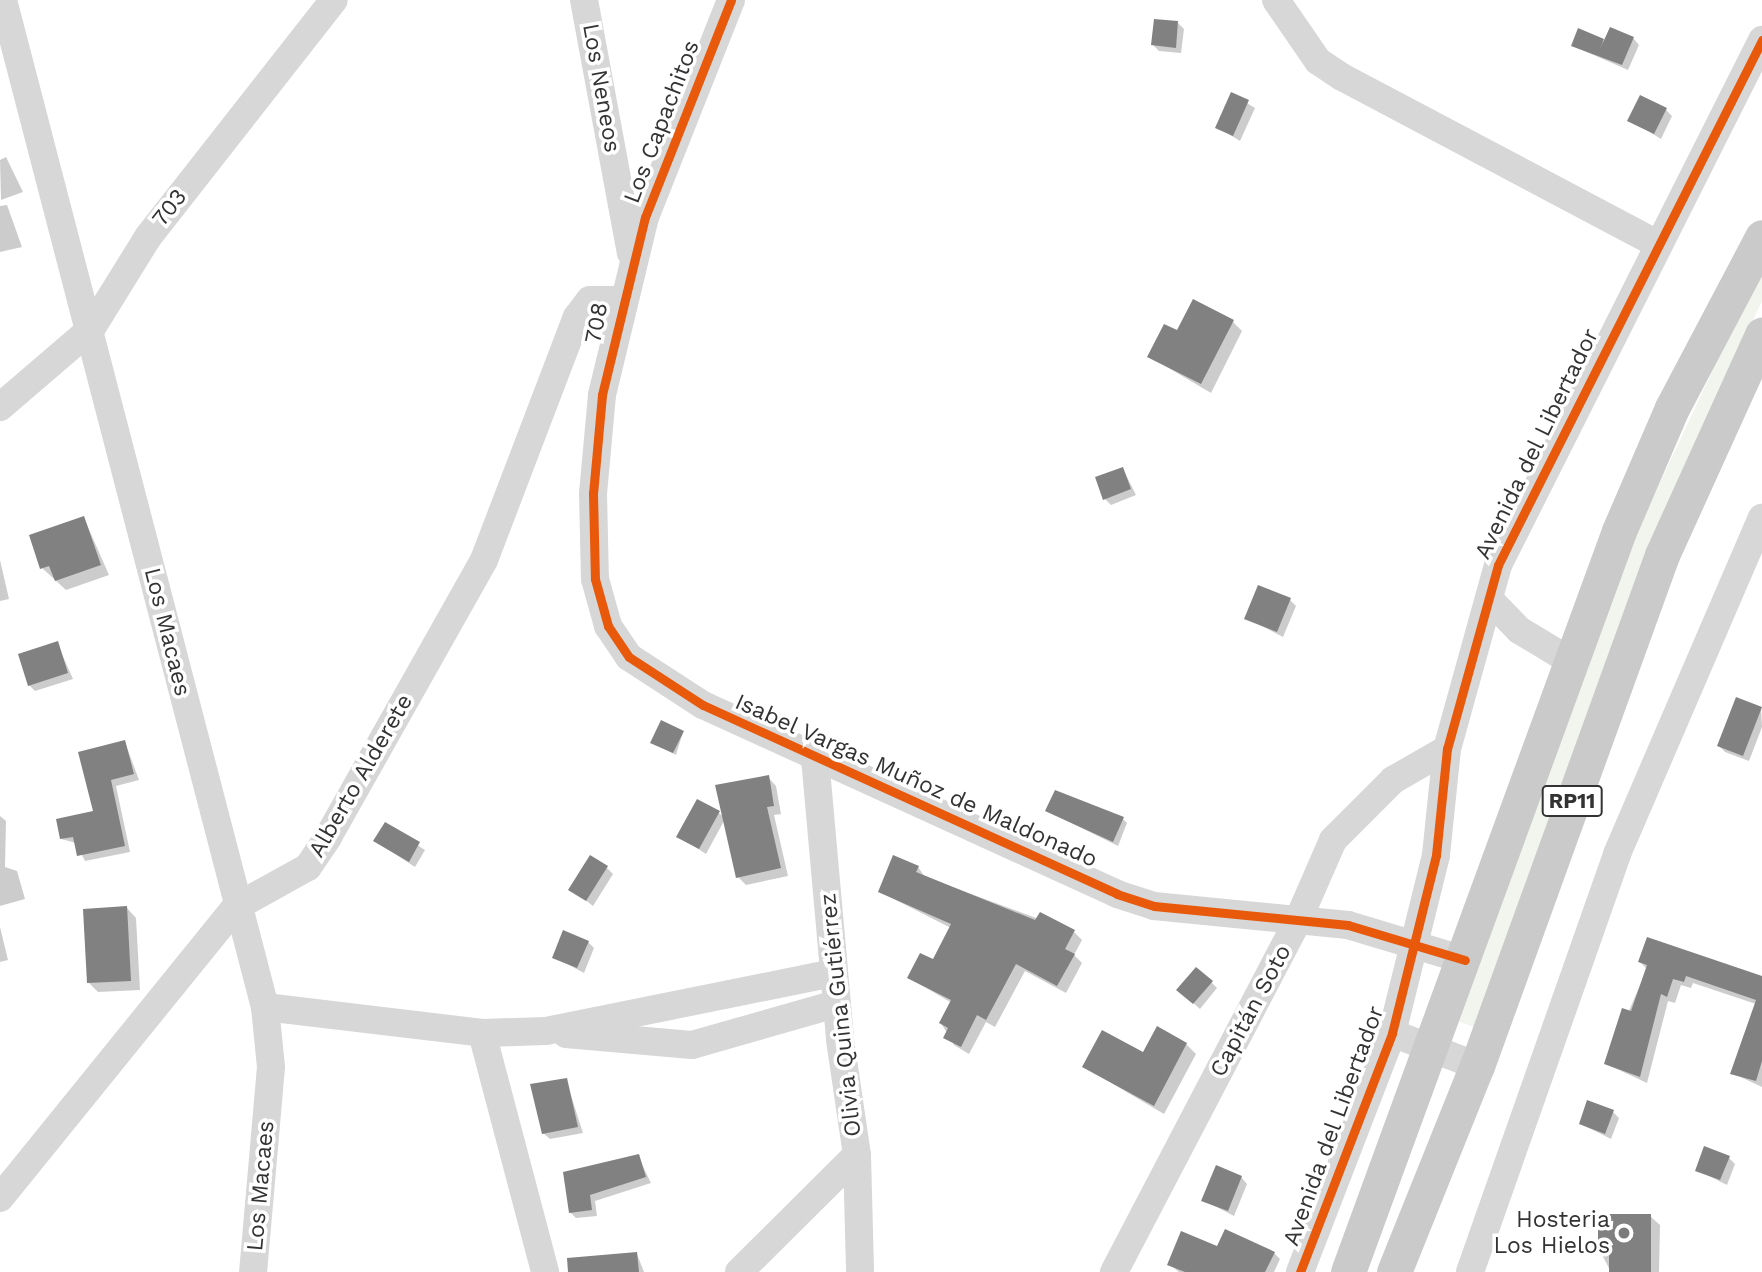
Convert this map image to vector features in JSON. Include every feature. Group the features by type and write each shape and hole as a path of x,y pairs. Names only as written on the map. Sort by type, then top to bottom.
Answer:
{"main road":[{"name":"RP11","path":"1348,1272 1465,960 1572,662 1672,408 1762,237"},
{"name":"RP11","path":"1394,1272 1477,1066 1662,555 1762,335"}],"street":[{"name":"Los Macaes","path":"3,0 91,329 236,907 265,1007 271,1067 253,1272"},
{"name":"703","path":"0,407 91,329 148,237 334,0"},
{"name":"Los Neneos","path":"584,0 632,260"},
{"name":"Los Capachitos","path":"632,260 731,0"},
{"path":"1276,0 1318,61 1342,77 1656,243"},
{"name":"Avenida del Libertador","path":"1300,1272 1392,1033 1436,855 1447,749 1498,565 1656,243 1762,40"},
{"name":"708","path":"602,395 632,260"},
{"name":"Alberto Alderete","path":"0,1198 236,907 308,867 328,837 484,560 577,317 590,300 621,300"},
{"name":"Isabel Vargas Muñoz de Maldonado","path":"602,395 592,542 608,626 629,657 658,681 815,758 1117,894 1154,906 1299,918 1348,925 1413,949 1465,960"},
{"path":"1470,1272 1617,854 1762,518"},
{"path":"1489,599 1519,630 1572,662"},
{"name":"Capitán Soto","path":"1114,1272 1299,918 1333,840 1363,804 1447,749"},
{"name":"Olivia Quina Gutiérrez","path":"815,758 836,1004 857,1155 860,1272"},
{"path":"265,1007 481,1033 546,1031 834,973"},
{"path":"546,1031 643,1045 692,1045 836,1004"},
{"path":"481,1033 545,1272"},
{"path":"1392,1033 1477,1066"},
{"path":"739,1272 857,1155"}],"shaded area":[{"path":"1762,265 1762,301 1645,552 1474,1027 1455,1020 1629,549"}],"building":[{"path":"1154,19 1178,21 1176,48 1151,45"},
{"path":"1610,27 1634,37 1622,65 1571,46 1578,28 1604,39 1600,49"},
{"path":"1231,92 1249,100 1233,136 1215,128"},
{"path":"1640,95 1667,108 1654,134 1627,121"},
{"path":"1193,299 1234,320 1201,384 1147,357 1164,324 1177,330"},
{"path":"1123,467 1131,489 1103,500 1095,477"},
{"path":"84,516 101,565 55,581 49,566 40,569 29,535"},
{"path":"1258,585 1291,598 1277,632 1244,619"},
{"path":"58,641 68,673 28,686 18,654"},
{"path":"1736,697 1762,707 1743,756 1717,746"},
{"path":"661,720 684,731 673,753 650,743"},
{"path":"125,740 134,774 111,780 125,846 77,856 73,837 60,839 56,819 93,811 78,752"},
{"path":"769,775 774,806 767,807 781,868 736,878 715,785"},
{"path":"1055,790 1124,817 1113,842 1045,811"},
{"path":"697,799 720,811 699,849 676,837"},
{"path":"385,822 420,842 409,862 373,841"},
{"path":"590,855 608,866 586,901 568,890"},
{"path":"893,855 919,866 916,872 1035,920 1040,912 1075,930 1065,949 1075,954 1057,986 1016,964 986,1020 977,1015 961,1047 943,1038 948,1028 939,1023 951,1000 907,978 920,953 933,959 951,924 878,892"},
{"path":"127,906 131,981 87,983 83,909"},
{"path":"563,930 589,941 577,968 552,958"},
{"path":"1647,937 1762,976 1762,1061 1756,1081 1730,1074 1756,1000 1686,976 1684,982 1673,979 1667,997 1661,994 1640,1077 1604,1064 1622,1008 1631,1011 1647,965 1638,962"},
{"path":"1196,967 1213,981 1193,1004 1176,990"},
{"path":"1157,1026 1187,1043 1154,1106 1082,1067 1102,1030 1143,1052"},
{"path":"567,1078 578,1127 542,1134 530,1084"},
{"path":"1587,1100 1614,1110 1605,1134 1579,1124"},
{"path":"1704,1146 1730,1156 1720,1180 1695,1171"},
{"path":"639,1154 646,1177 590,1195 592,1210 569,1213 563,1172"},
{"path":"1216,1165 1242,1176 1228,1211 1201,1201"},
{"name":"Hosteria Los Hielos","path":"1598,1214 1651,1214 1651,1272 1609,1272 1609,1251 1598,1251"},
{"path":"1225,1229 1275,1252 1265,1272 1185,1272 1167,1265 1181,1231 1217,1246"},
{"path":"637,1252 639,1272 568,1272 567,1258"}],"cycle path":[{"path":"731,0 645,217 602,395 593,493 595,579 608,626 629,657 703,705 1117,894 1154,906 1348,925 1465,960"},
{"path":"1300,1272 1392,1033 1436,855 1447,749 1498,565 1762,40"}],"place":[{"name":"Hosteria Los Hielos","path":"1624,1233"}]}
